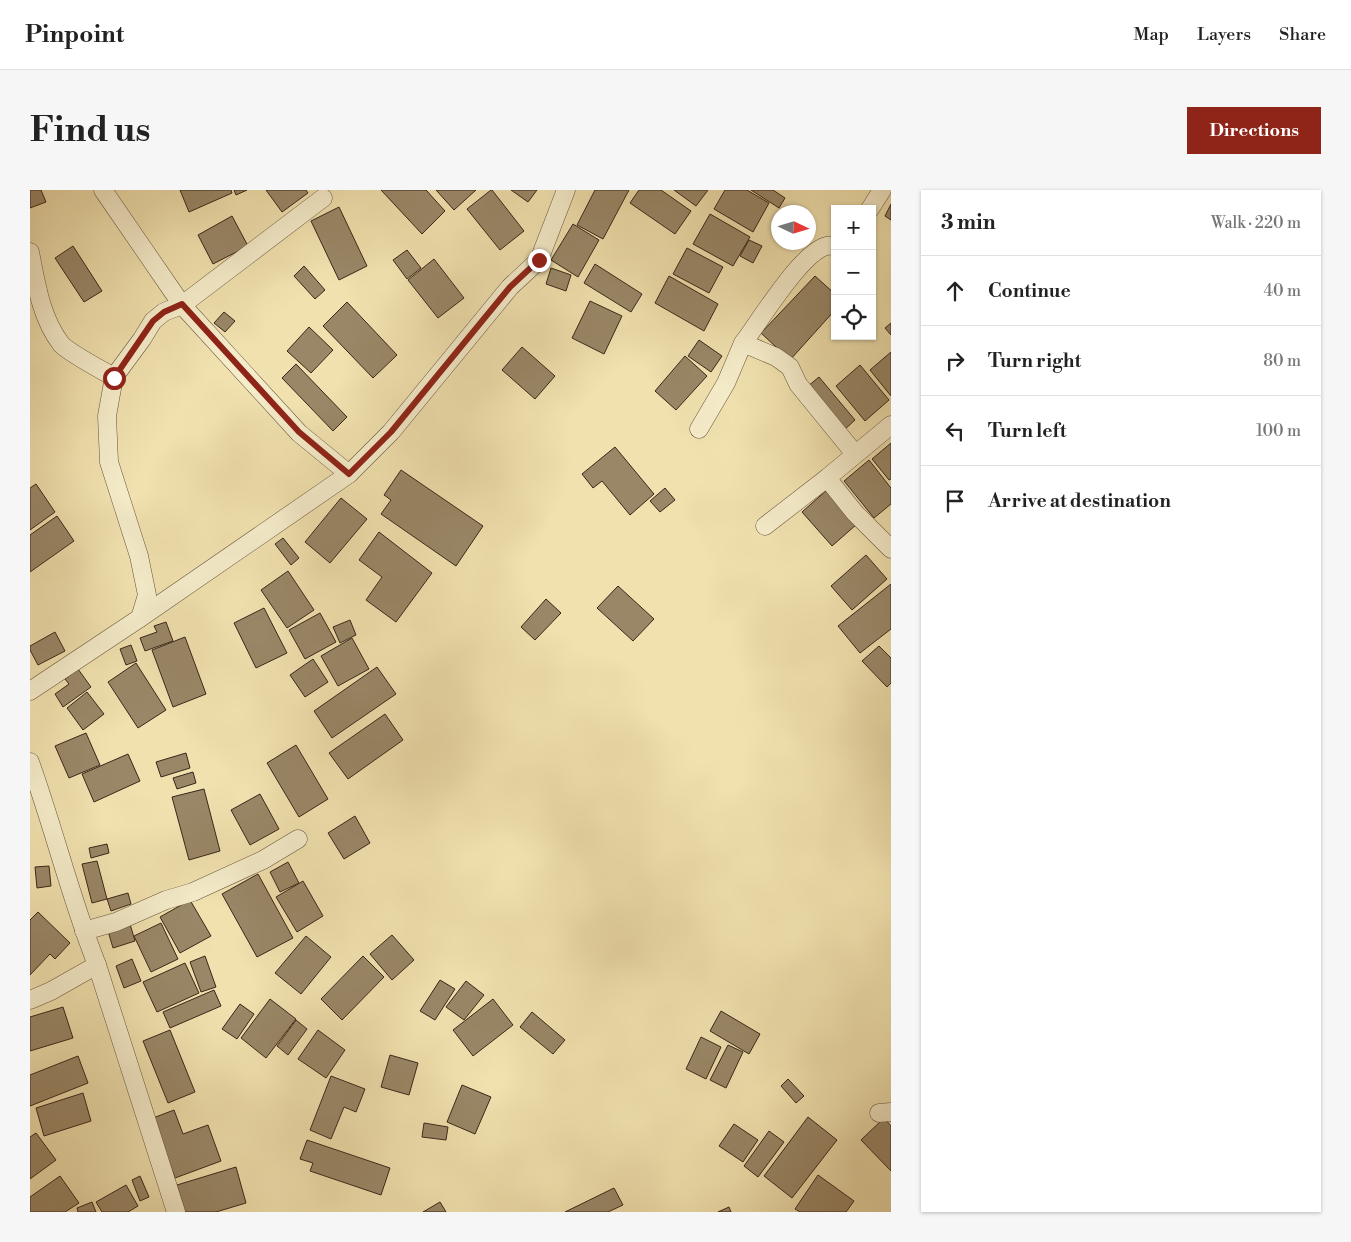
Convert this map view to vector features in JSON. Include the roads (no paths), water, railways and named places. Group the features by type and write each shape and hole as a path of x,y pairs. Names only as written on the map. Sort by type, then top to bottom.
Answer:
{"street":[{"path":"103,190 182,304 299,432 349,474"},
{"path":"30,691 140,618 349,474 391,432 510,287 539,260 566,190"},
{"path":"873,205 882,190"},
{"path":"140,618 147,595 141,566 109,462 108,416 114,378 153,321 164,312 182,304 323,198"},
{"path":"699,429 726,384 743,342 757,326 784,284 814,253 827,246 831,246"},
{"path":"30,252 40,301 62,345 114,378"},
{"path":"743,342 776,357 790,367 798,384 855,454"},
{"path":"765,526 891,425"},
{"path":"827,478 855,513 891,549"},
{"path":"30,762 176,1212"},
{"path":"84,931 116,922 166,900 193,892 263,860 298,838"},
{"path":"30,1000 52,991 97,965"}]}
